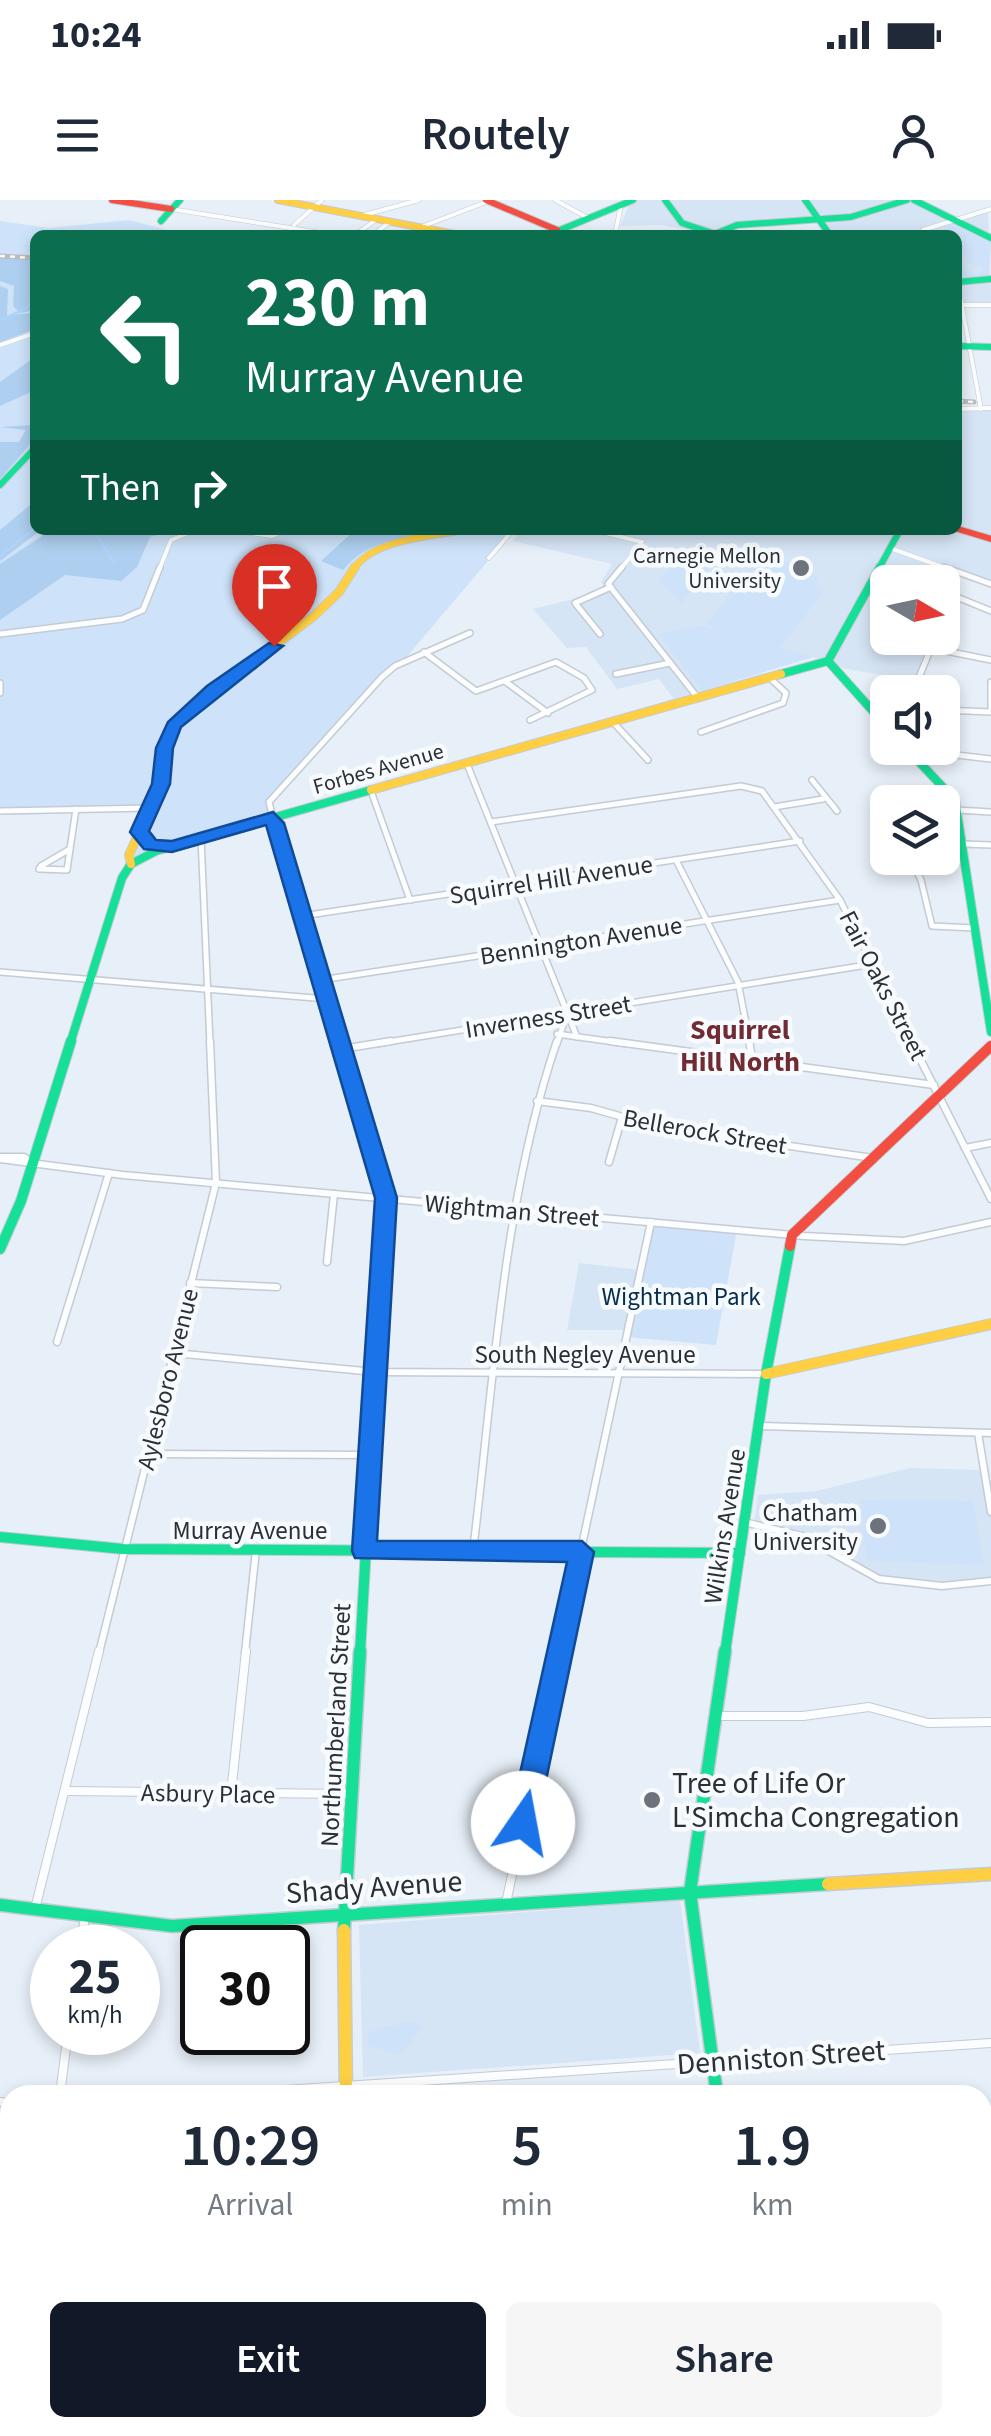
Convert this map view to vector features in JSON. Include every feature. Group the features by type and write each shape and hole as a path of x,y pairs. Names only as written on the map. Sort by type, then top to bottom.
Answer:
{"main road":[{"path":"112,200 176,204"},
{"path":"278,200 318,203 436,230"},
{"path":"665,200 682,223 704,230"},
{"path":"805,200 827,230"},
{"path":"723,230 729,226 856,216 911,200 991,238"},
{"path":"494,201 547,230"},
{"path":"560,230 627,202"},
{"path":"161,221 176,204"},
{"path":"962,283 991,279"},
{"path":"964,346 991,347"},
{"path":"0,485 30,453"},
{"path":"962,530 991,539"},
{"path":"0,1250 32,1164 122,878 131,864 128,855 164,772 168,737 183,714 340,592 360,559 382,548 440,535"},
{"path":"881,565 897,535"},
{"path":"870,585 828,661 870,708"},
{"name":"Forbes Avenue","path":"131,864 172,846 828,661"},
{"path":"923,765 941,785"},
{"name":"Northumberland Street","path":"273,818 386,1198 344,1914 346,2085"},
{"path":"139,832 150,845 172,846"},
{"path":"960,833 991,1032"},
{"path":"792,1236 938,1090 991,1046"},
{"name":"Wilkins Avenue","path":"715,2085 690,1892 766,1374 792,1236"},
{"name":"South Negley Avenue","path":"766,1374 991,1324"},
{"name":"Murray Avenue","path":"0,1537 123,1549 740,1553"},
{"name":"Shady Avenue","path":"0,1905 172,1926 991,1874"}],"street":[{"path":"381,200 395,206"},
{"path":"364,215 418,200"},
{"path":"555,200 588,218"},
{"path":"421,227 494,201"},
{"path":"617,230 627,202"},
{"path":"294,225 318,203"},
{"path":"176,204 312,230"},
{"path":"176,204 307,230"},
{"path":"923,230 991,209"},
{"path":"362,230 378,218"},
{"path":"379,230 391,221"},
{"path":"962,304 991,305"},
{"path":"962,312 966,328 964,346 981,409"},
{"path":"0,345 30,336"},
{"path":"962,408 991,408"},
{"path":"0,634 122,619 143,610 171,540 184,535"},
{"path":"488,558 508,535"},
{"path":"614,535 642,542 608,584 698,699"},
{"path":"890,548 991,584"},
{"path":"600,634 575,603 610,587"},
{"path":"960,598 991,610"},
{"path":"273,818 269,802 382,677 424,652 470,632"},
{"path":"919,675 931,648 991,660"},
{"path":"424,652 476,691 556,662 584,678 590,693 530,720"},
{"path":"616,674 670,663"},
{"path":"701,732 783,703 786,694 771,679"},
{"path":"506,682 549,714"},
{"path":"960,710 991,711 991,682"},
{"path":"0,683 0,693"},
{"path":"613,722 648,760"},
{"path":"960,756 991,760"},
{"path":"466,764 577,1037"},
{"path":"812,780 837,811"},
{"name":"Fair Oaks Street","path":"491,822 752,787 800,841 840,900 991,1200"},
{"path":"371,791 410,900"},
{"path":"774,808 824,799"},
{"path":"0,811 150,808"},
{"path":"70,849 39,869 67,870 76,809"},
{"path":"960,810 991,812"},
{"name":"Aylesboro Avenue","path":"35,1909 216,1182 201,838"},
{"name":"Squirrel Hill Avenue","path":"302,916 800,841"},
{"path":"962,844 991,845"},
{"path":"676,860 739,986 753,1062"},
{"path":"918,875 932,926 974,928"},
{"name":"Bennington Avenue","path":"321,980 840,900"},
{"name":"Inverness Street","path":"342,1049 873,964"},
{"path":"0,972 327,1000"},
{"path":"473,1551 516,1210 536,1101 567,1013"},
{"path":"557,1034 938,1090"},
{"name":"Bellerock Street","path":"536,1101 658,1127 874,1158"},
{"path":"610,1162 622,1117"},
{"path":"965,1148 991,1143"},
{"name":"Wightman Street","path":"0,1158 109,1173 792,1236 904,1241 991,1222"},
{"path":"57,1342 109,1173"},
{"path":"327,1262 334,1194"},
{"path":"506,1903 651,1222"},
{"path":"190,1283 277,1287"},
{"name":"South Negley Avenue","path":"174,1353 376,1372 766,1374"},
{"path":"759,1426 991,1433"},
{"path":"978,1433 991,1512"},
{"path":"149,1454 371,1455"},
{"path":"744,1522 802,1536 879,1579 942,1586 991,1581"},
{"path":"231,1794 256,1550"},
{"path":"715,1716 804,1716 868,1707 928,1723 991,1722"},
{"name":"Asbury Place","path":"65,1792 351,1794"},
{"path":"83,1925 85,1915"},
{"name":"Denniston Street","path":"422,2085 991,2043"},
{"path":"61,2085 65,2055"}],"shaded area":[{"path":"631,200 908,200 951,221 988,211 991,305 962,304 962,230 831,230 823,218 728,225 717,230 620,226"},
{"path":"0,258 30,260 30,311 20,313 13,306 14,286 0,281"},
{"path":"0,286 8,289 7,315 30,313 30,331 0,342"},
{"path":"30,361 30,392 0,406 0,382"},
{"name":"Carnegie Mellon University","path":"962,410 991,410 991,583 960,574 960,565 870,565 870,655 926,655 917,675 881,675 842,668 813,657 674,699 659,679 617,689 586,647 567,648 533,609 606,591 601,582 612,564 513,541 518,535 962,535"},
{"path":"30,425 30,444 0,479 0,442 19,442 26,430 0,427"},
{"path":"30,505 30,535 34,535 0,561 0,530"},
{"path":"44,535 157,535 150,537 137,567 121,581 65,575 0,620 0,564"},
{"path":"350,535 419,535 365,551 343,570 321,561"},
{"path":"579,1263 641,1270 628,1330 567,1330"},
{"name":"Chatham University","path":"910,1468 983,1470 991,1512 991,1581 942,1586 879,1579 802,1536 754,1524 758,1495 817,1491"},
{"path":"680,1900 700,2053 363,2077 359,1925"}],"green space":[{"path":"129,220 167,230 30,230 30,535 510,535 399,666 376,683 270,802 273,818 156,851 131,864 128,858 150,809 0,811 0,221 49,228"},
{"path":"950,223 991,242 989,276 962,278 962,268 978,275 984,267 966,263 968,253 962,257 962,230 942,230"},
{"path":"679,555 714,562 681,604 659,581"},
{"path":"780,560 805,566 818,580 817,588 825,590 780,648 813,657 702,691 659,635 701,627 717,629 707,624 748,567"},
{"name":"Wightman Park","path":"651,1222 737,1230 716,1345 626,1337"},
{"path":"861,1500 973,1501 984,1565 866,1561"},
{"path":"410,2021 423,2027 400,2055 368,2046 368,2032"}],"waterway":[{"path":"0,320 30,303"},
{"path":"0,556 30,532"},
{"path":"96,535 114,562"}],"railway":[{"path":"0,256 30,258"},
{"path":"962,401 974,402"}],"traffic: fast":[{"path":"161,221 180,200"},
{"path":"560,230 633,200"},
{"path":"665,200 682,223 703,230"},
{"path":"805,200 826,230"},
{"path":"725,230 737,225 851,217 907,200"},
{"path":"914,200 991,238"},
{"path":"962,282 991,279"},
{"path":"962,346 991,347"},
{"path":"0,485 30,453"},
{"path":"781,674 828,661 897,535"},
{"path":"828,661 870,708"},
{"path":"922,765 955,800 991,1032"},
{"path":"0,1249 21,1201 122,878 131,864 156,851 371,790"},
{"path":"273,818 386,1199 344,1930"},
{"path":"139,832 150,845 161,847"},
{"path":"716,2085 690,1892 766,1374 790,1246"},
{"path":"0,1537 123,1549 740,1553"},
{"path":"0,1905 172,1926 828,1884"}],"traffic: slow":[{"path":"278,200 434,230"},
{"path":"131,864 129,855 161,784 167,737 183,714 314,616 339,592 360,559 381,548 440,535"},
{"path":"371,790 781,674"},
{"path":"766,1374 991,1324"},
{"path":"828,1884 991,1874"},
{"path":"344,1930 346,2085"}],"traffic: jam":[{"path":"112,200 171,209"},
{"path":"486,200 557,230"},
{"path":"962,530 991,539"},
{"path":"790,1246 792,1235 991,1046"}],"place":[{"name":"Carnegie Mellon University","path":"801,568"},
{"name":"Chatham University","path":"878,1526"},
{"name":"Tree of Life Or L'Simcha Congregation","path":"652,1800"}],"district":[{"name":"Squirrel Hill North","path":"740,1045"}],"route":[{"path":"274,646 213,690 174,725 164,748 161,784 139,832 150,845 172,846 273,818 275,823 386,1198 364,1551 582,1552 523,1823"}]}
